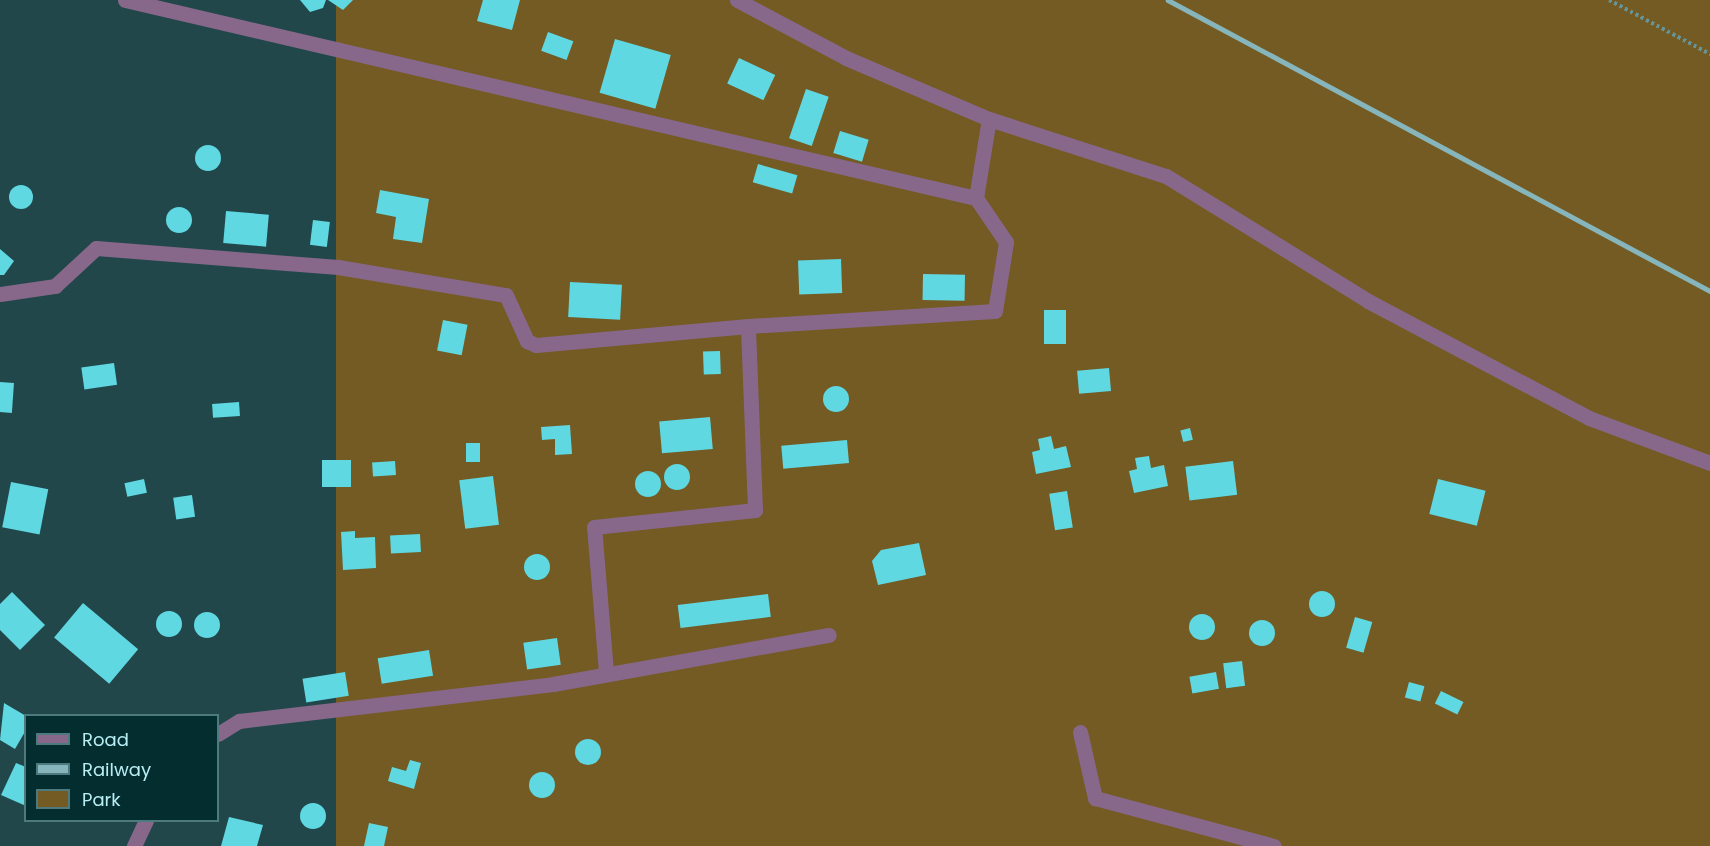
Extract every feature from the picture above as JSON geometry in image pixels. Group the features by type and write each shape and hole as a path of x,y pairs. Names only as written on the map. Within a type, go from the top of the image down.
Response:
{"street":[{"path":"125,0 976,198"},
{"path":"737,0 846,58 989,119 1166,176 1368,301 1589,418 1710,463"},
{"path":"0,294 55,286 96,248 338,267 506,295 527,341 536,345 748,326 995,311 1005,242 976,198 989,119"},
{"path":"606,672 594,527 755,510 748,326"},
{"path":"219,733 239,721 553,684 606,672 829,635"},
{"path":"1080,732 1095,798 1274,846"},
{"path":"134,846 145,822"}],"path":[{"path":"1609,0 1710,54"}],"green space":[{"path":"336,0 1710,0 1710,846 336,846"}],"building":[{"path":"300,0 326,0 323,8 310,12"},
{"path":"328,0 353,0 343,10"},
{"path":"483,0 520,0 512,30 477,21"},
{"path":"548,32 573,41 567,60 541,51"},
{"path":"615,39 671,55 655,109 600,93"},
{"path":"739,58 775,75 763,100 727,83"},
{"path":"806,89 829,97 812,146 789,138"},
{"path":"840,131 869,140 862,162 833,153"},
{"path":"208,145 217,149 221,158 217,167 208,171 199,167 195,158 199,149"},
{"path":"758,164 797,175 792,194 753,182"},
{"path":"21,185 29,189 33,197 29,205 21,209 13,205 9,197 13,189"},
{"path":"380,190 429,199 422,243 393,239 396,217 376,213"},
{"path":"179,207 188,211 192,220 188,229 179,233 170,229 166,220 170,211"},
{"path":"226,211 269,215 266,247 223,243"},
{"path":"313,220 330,222 327,247 310,245"},
{"path":"0,249 14,261 4,275 0,275"},
{"path":"841,259 842,293 799,294 798,261"},
{"path":"923,274 965,275 965,301 923,300"},
{"path":"570,282 622,285 620,320 568,317"},
{"path":"1044,310 1066,310 1066,344 1044,344"},
{"path":"443,320 468,325 462,355 437,350"},
{"path":"720,351 721,374 704,375 703,352"},
{"path":"114,363 117,385 84,389 81,368"},
{"path":"1109,368 1111,391 1079,394 1077,371"},
{"path":"0,382 14,383 12,413 0,412"},
{"path":"836,386 845,390 849,399 845,408 836,412 827,408 823,399 827,390"},
{"path":"239,402 240,416 213,418 212,404"},
{"path":"710,417 713,449 662,453 659,421"},
{"path":"570,425 572,454 555,455 555,439 542,440 541,427"},
{"path":"1190,428 1193,440 1183,442 1180,430"},
{"path":"1051,436 1054,449 1066,446 1071,467 1036,474 1032,452 1040,450 1038,439"},
{"path":"847,440 849,463 783,469 781,446"},
{"path":"466,443 480,443 480,462 466,462"},
{"path":"1149,456 1151,468 1164,465 1168,486 1134,493 1129,471 1137,469 1135,458"},
{"path":"322,460 351,460 351,487 322,487"},
{"path":"395,461 396,475 373,477 372,463"},
{"path":"1233,461 1237,495 1190,501 1185,467"},
{"path":"677,464 686,468 690,477 686,486 677,490 668,486 664,477 668,468"},
{"path":"648,471 657,475 661,484 657,493 648,497 639,493 635,484 639,475"},
{"path":"493,476 499,525 465,529 459,480"},
{"path":"144,479 147,493 127,497 124,483"},
{"path":"1438,479 1486,491 1477,526 1429,514"},
{"path":"11,482 48,489 40,534 2,527"},
{"path":"1067,491 1073,528 1055,530 1049,494"},
{"path":"192,495 195,517 176,519 173,498"},
{"path":"355,531 355,538 375,537 376,568 343,570 341,532"},
{"path":"420,534 421,552 391,554 390,536"},
{"path":"919,543 926,575 878,585 872,561 881,550"},
{"path":"537,554 546,558 550,567 546,576 537,580 528,576 524,567 528,558"},
{"path":"1322,591 1331,595 1335,604 1331,613 1322,617 1313,613 1309,604 1313,595"},
{"path":"12,592 45,625 20,650 0,630 0,604"},
{"path":"768,594 771,617 680,628 678,605"},
{"path":"83,603 138,649 109,684 54,637"},
{"path":"169,611 178,615 182,624 178,633 169,637 160,633 156,624 160,615"},
{"path":"207,612 216,616 220,625 216,634 207,638 198,634 194,625 198,616"},
{"path":"1202,614 1211,618 1215,627 1211,636 1202,640 1193,636 1189,627 1193,618"},
{"path":"1355,617 1372,622 1363,653 1346,648"},
{"path":"1262,620 1271,624 1275,633 1271,642 1262,646 1253,642 1249,633 1253,624"},
{"path":"557,638 561,665 527,669 523,643"},
{"path":"429,650 433,676 382,684 378,658"},
{"path":"1242,661 1245,686 1226,688 1223,663"},
{"path":"345,672 349,696 306,702 303,679"},
{"path":"1216,672 1219,689 1192,693 1189,677"},
{"path":"1409,682 1424,686 1420,702 1405,697"},
{"path":"1441,691 1463,702 1457,715 1435,704"},
{"path":"4,703 24,715 24,733 15,749 0,740"},
{"path":"588,739 597,743 601,752 597,761 588,765 579,761 575,752 579,743"},
{"path":"410,760 421,763 414,789 388,781 392,767 406,771"},
{"path":"16,763 24,766 24,805 1,795"},
{"path":"542,772 551,776 555,785 551,794 542,798 533,794 529,785 533,776"},
{"path":"313,803 322,807 326,816 322,825 313,829 304,825 300,816 304,807"},
{"path":"229,817 263,825 257,846 221,846"},
{"path":"369,823 388,827 384,846 364,846"}],"railway":[{"path":"1168,0 1710,291"}]}
